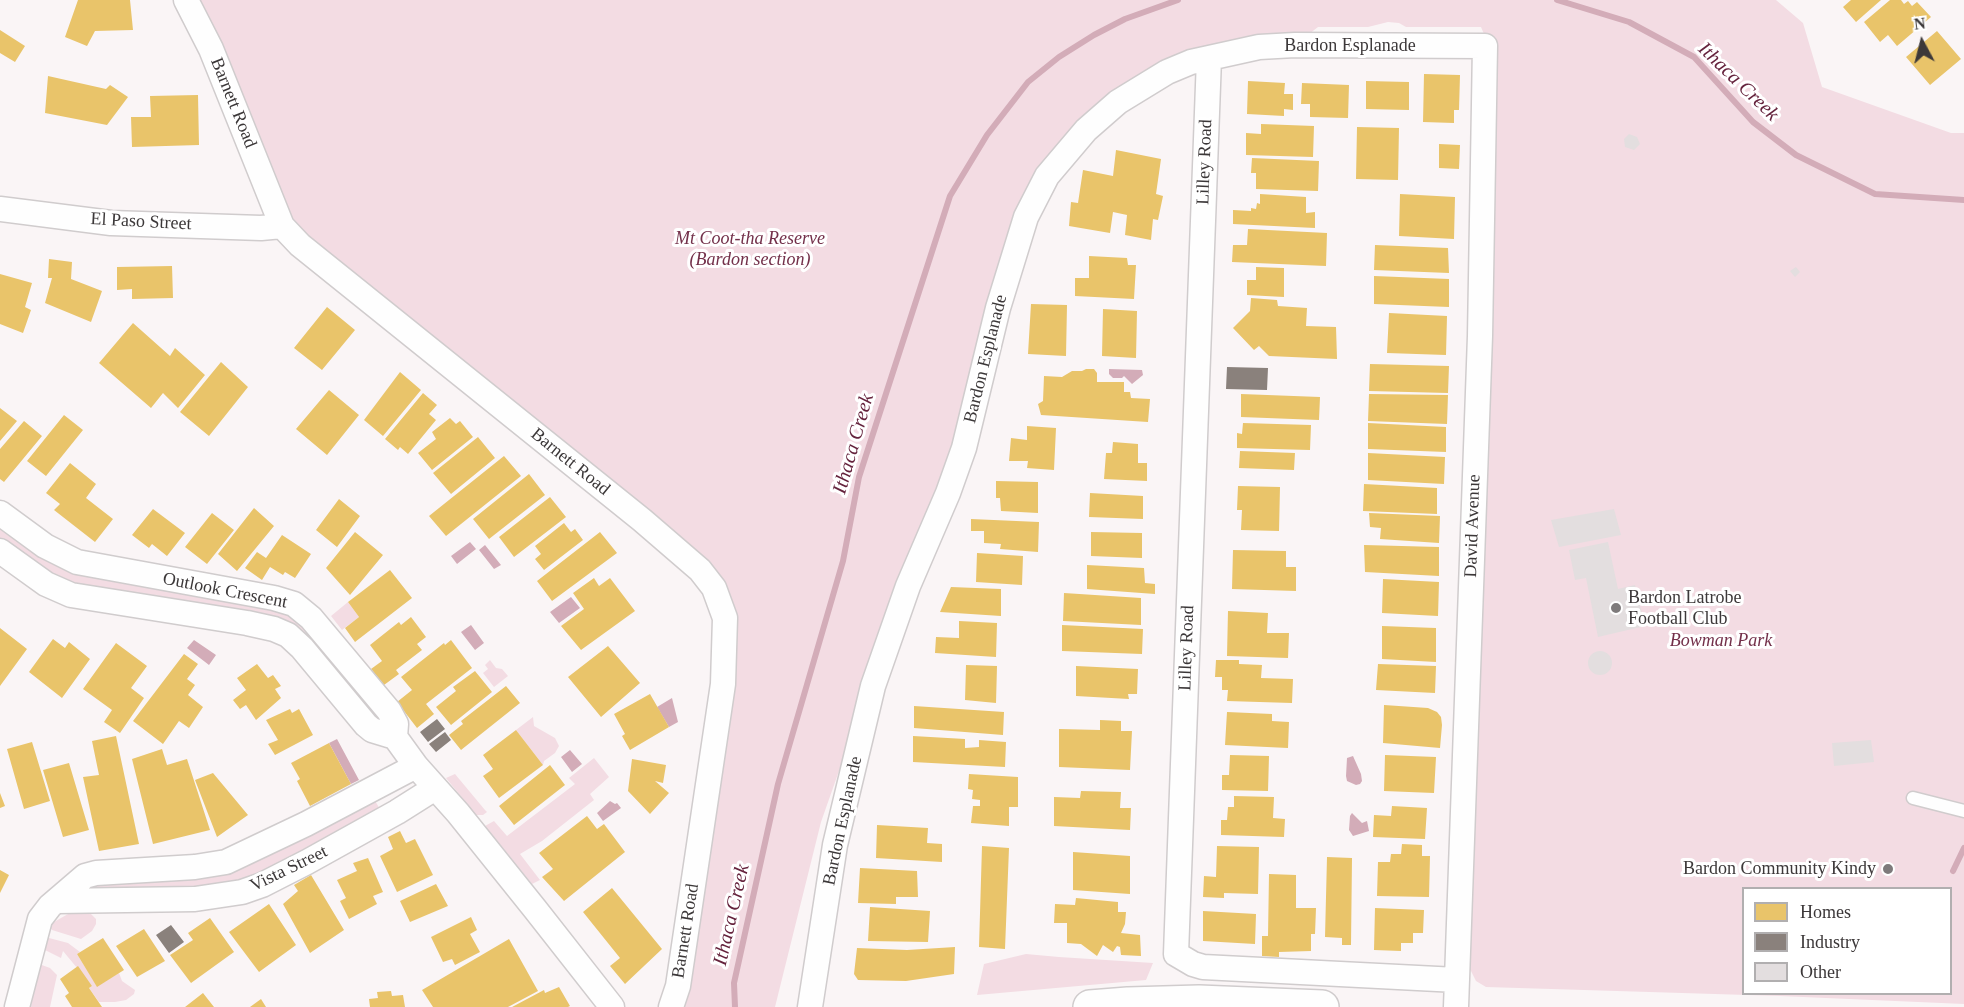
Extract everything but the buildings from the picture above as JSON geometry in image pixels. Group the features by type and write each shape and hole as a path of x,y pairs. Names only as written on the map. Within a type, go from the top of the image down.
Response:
{"main road":[{"path":"1090,1007 1199,1002 1322,1007"}],"street":[{"name":"Barnett Road","path":"186,0 211,49 282,225 300,245 642,520 700,570 714,588 724,618 723,684 678,986 671,1007"},
{"name":"Bardon Esplanade","path":"810,1007 835,845 873,686 908,586 948,493 964,448 998,308 1026,217 1047,176 1086,130 1118,102 1167,72 1209,58 1259,47 1295,45 1485,46"},
{"name":"David Avenue","path":"1456,1007 1480,336 1485,46"},
{"name":"Lilley Road","path":"1209,58 1176,954 1203,967 1456,980"},
{"name":"El Paso Street","path":"0,208 111,223 261,228 282,225"},
{"name":"Outlook Crescent","path":"0,513 45,546 77,562 294,604 311,618 389,711 396,724 394,737"},
{"name":"Outlook Crescent","path":"0,551 46,584 71,595 247,623 281,632 296,642 366,725 372,730 394,737 612,1007"},
{"name":"Vista Street","path":"17,1007 37,926 42,916 80,879 90,874 195,867 231,860 306,824 416,765"},
{"name":"Vista Street","path":"56,901 188,900 242,892 262,885 307,862 435,788"}],"lane":[{"path":"1913,798 1964,811"}],"green space":[{"path":"194,0 1776,0 1803,23 1822,87 1951,133 1964,133 1964,1004 1747,995 1952,995 1952,887 1742,887 1742,995 1486,987 1476,981 1468,965 1489,46 1481,27 1406,27 1399,23 1388,22 1368,27 1318,27 1295,45 1191,58 1044,171 977,379 821,822 775,1007 680,1007 724,600 291,227"},
{"path":"0,522 20,536 285,608 386,716 382,728 285,621 262,614 75,589 0,541"},
{"path":"348,602 359,617 342,630 331,616"},
{"path":"490,660 496,668 502,669 508,676 494,687 483,673 488,669 485,665"},
{"path":"533,717 534,726 555,738 559,746 555,753 544,761 543,765 516,730"},
{"path":"594,758 609,777 590,794 594,800 542,841 520,854 540,880 532,884 485,826 494,821 507,836 575,784 569,778"},
{"path":"455,774 487,812 483,815 476,815 446,778"},
{"path":"374,799 381,811 234,886 97,890 91,883 190,874"},
{"path":"90,913 96,919 96,924 92,931 81,939 52,930 50,927 68,914"},
{"path":"45,939 68,943 80,952 77,954 97,986 119,973 122,981 135,990 134,994 126,1000 99,1002 89,988 92,986 63,951 61,958 43,949"},
{"path":"1026,954 1153,963 1146,980 977,995 984,964"},
{"path":"39,964 50,968 57,975 50,1007 31,1007"}],"shaded area":[{"path":"1109,369 1142,370 1143,375 1132,384 1124,376 1113,378 1109,374"},
{"path":"470,542 476,549 457,564 451,556"},
{"path":"485,545 501,565 494,569 479,550"},
{"path":"571,597 580,608 559,623 550,612"},
{"path":"471,625 484,643 475,650 461,632"},
{"path":"194,640 216,655 209,665 187,648"},
{"path":"672,698 678,722 669,727 657,707"},
{"path":"337,739 359,780 351,784 329,743"},
{"path":"570,750 582,764 572,772 561,757"},
{"path":"1353,756 1362,781 1356,785 1347,781 1346,776 1347,758"},
{"path":"610,801 617,803 621,808 603,821 597,813"},
{"path":"1352,813 1362,823 1367,821 1369,831 1353,836 1349,830"}],"waterway":[{"name":"Ithaca Creek","path":"735,1007 734,983 778,784 843,561 859,477 950,196 987,135 1028,82 1059,57 1094,35 1125,19 1178,0"},
{"name":"Ithaca Creek","path":"1557,0 1629,22 1694,57 1753,122 1796,155 1875,194 1964,200"},
{"path":"1953,871 1964,848"}],"place":[{"name":"Bardon Latrobe Football Club","path":"1616,608"},
{"name":"Bardon Community Kindy","path":"1888,869"}],"park label":[{"name":"Mt Coot-tha Reserve (Bardon section)","path":"750,249"},
{"name":"Bowman Park","path":"1721,641"}]}
